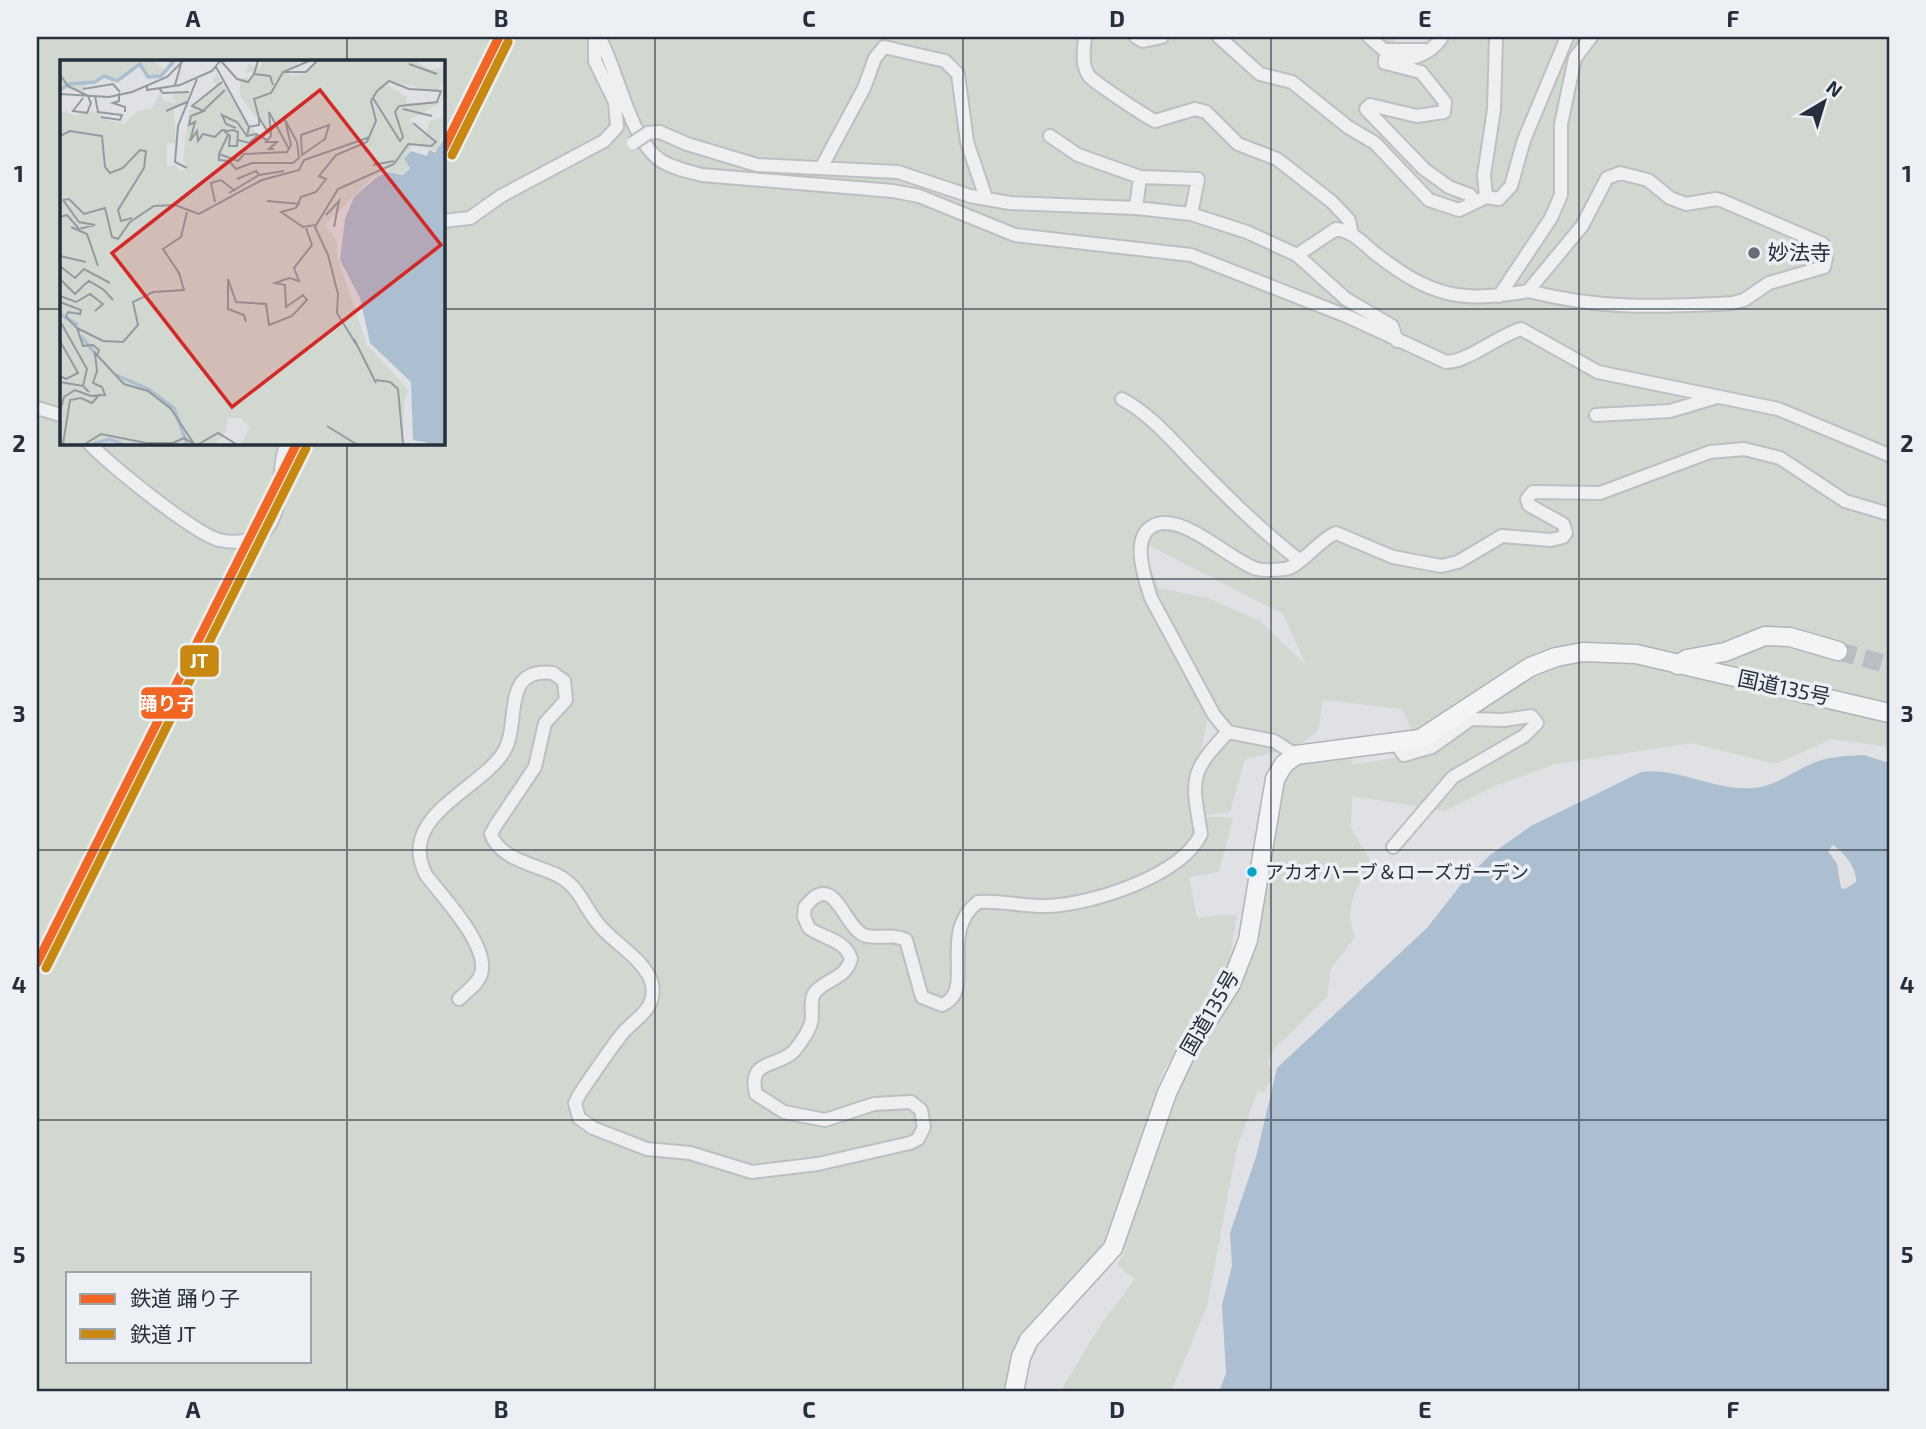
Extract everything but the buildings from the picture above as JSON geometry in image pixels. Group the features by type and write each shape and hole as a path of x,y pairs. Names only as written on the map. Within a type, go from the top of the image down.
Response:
{"highway":[{"name":"国道135号","path":"1678,665 1687,659 1725,652 1765,636 1790,637 1838,652"},
{"name":"国道135号","path":"1014,1392 1021,1357 1029,1340 1113,1248 1167,1093 1184,1057 1231,984 1248,940 1275,779 1284,764 1296,755 1420,739 1489,691 1530,667 1556,657 1583,652 1636,654 1889,713"}],"street":[{"path":"444,221 470,218 501,196 604,141 617,127 615,102 595,61 597,37"},
{"path":"597,37 645,146 660,160 677,168 702,175 893,191 919,196 1015,235 1191,256 1338,312 1446,362 1456,362 1501,335 1521,329 1598,372 1778,409 1889,455"},
{"path":"1085,37 1084,65 1089,76 1099,84 1155,121 1195,109 1206,112 1238,144 1277,159 1332,202 1349,220 1351,231"},
{"path":"1136,37 1143,41 1162,37"},
{"path":"1219,37 1254,69 1292,82 1348,127 1375,143 1429,200 1459,210 1480,200 1499,199 1511,186 1524,140 1567,37"},
{"path":"1368,37 1384,50 1436,46 1442,37"},
{"path":"1480,200 1494,109 1496,37"},
{"path":"1499,296 1551,218 1561,195 1560,124 1575,58 1591,37"},
{"path":"1429,45 1423,56 1405,61 1385,59 1385,62 1421,72 1445,102 1444,112 1418,116 1370,105 1367,112 1387,127 1424,169 1449,187 1480,200"},
{"path":"821,168 864,88 875,58 884,47 934,58 953,67 960,85 967,142 986,198"},
{"path":"633,143 648,133 660,132 687,144 757,165 898,172 1010,203 1136,208 1191,214 1247,232 1297,254 1346,299 1392,326 1397,341"},
{"path":"1050,136 1079,155 1140,177 1198,179 1191,214"},
{"path":"1297,254 1336,229 1351,231 1377,255 1442,294 1482,298 1528,290 1589,305 1613,307 1732,303 1744,300 1769,283 1824,267 1826,258 1823,244 1723,201 1716,199 1686,204 1670,198 1648,180 1620,173 1607,178 1582,226 1528,290"},
{"path":"1136,208 1140,177"},
{"path":"1595,415 1670,411 1720,396"},
{"path":"1122,399 1140,410 1261,531 1299,560"},
{"path":"37,408 60,415"},
{"path":"90,444 110,465 207,535 233,542 258,537 269,526 276,510 282,456 287,444"},
{"path":"1296,755 1274,741 1228,732 1214,715 1151,598 1142,554 1141,541 1145,532 1163,522 1173,524 1258,569 1289,569 1336,533 1393,557 1441,566 1458,562 1503,536 1558,540 1566,533 1563,524 1530,505 1527,499 1533,492 1600,492 1628,480 1724,449 1744,449 1780,458 1845,501 1889,514"},
{"path":"459,999 479,980 482,971 480,949 426,874 420,862 418,847 434,816 492,766 505,750 513,728 514,700 520,685 531,676 554,673 564,681 566,701 541,730 540,754 535,766 491,834 499,847 532,867 555,874 578,889 599,926 625,947 649,976 653,988 648,1008 622,1034 575,1102 579,1118 593,1128 647,1149 690,1153 752,1172 818,1164 910,1143 918,1139 924,1127 921,1110 911,1102 874,1104 825,1120 783,1112 756,1094 757,1072 794,1050 810,1025 812,998 816,991 841,976 851,959 849,952 838,942 809,929 804,918 805,907 809,901 826,895 835,899 860,932 867,936 896,935 905,940 922,997 942,1005 951,1002 959,987 955,949 967,913 978,902 1052,906 1120,891 1185,857 1201,834 1193,789 1201,762 1228,732"},
{"path":"1393,847 1453,777 1524,736 1537,723 1531,716 1504,720 1471,719 1432,747 1404,755 1396,744"}],"shaded area":[{"path":"37,37 1393,37 1396,45 1406,48 1431,42 1432,37 1889,37 1889,747 1832,739 1776,764 1691,743 1556,764 1497,785 1445,811 1352,796 1351,828 1373,865 1361,881 1353,899 1350,917 1355,937 1331,968 1327,997 1272,1051 1268,1061 1272,1079 1264,1092 1258,1090 1237,1147 1207,1306 1171,1392 1060,1392 1100,1326 1135,1279 1117,1265 1124,1251 1160,1114 1248,940 1277,807 1294,748 1245,759 1230,812 1201,816 1233,818 1219,872 1189,877 1197,918 1224,914 1237,916 1227,975 1163,1071 1103,1262 1028,1338 1009,1392 37,1392","holes":["1138,540 1283,614 1306,665 1260,621 1208,598 1159,588","1177,629 1222,725 1193,788 1210,707","1323,700 1402,709 1422,753 1352,765 1351,754 1296,747 1318,731"]}],"water":[{"path":"1864,755 1889,763 1889,1392 1219,1392 1226,1373 1222,1305 1232,1266 1230,1233 1256,1157 1277,1068 1427,928 1463,882 1490,855 1531,826 1641,772 1669,773 1724,786 1752,788 1777,781 1822,760","holes":["1833,845 1849,861 1856,876 1856,882 1845,889 1841,888 1837,864 1828,851"]}],"tunnel":[{"path":"1838,651 1889,665"}],"rail line":[{"name":"踊り子","path":"444,148 499,37"},
{"name":"JT","path":"452,155 508,42"},
{"name":"踊り子","path":"37,963 296,444"},
{"name":"JT","path":"46,968 306,448"}],"place":[{"name":"妙法寺","path":"1754,253"},
{"name":"アカオハーブ＆ローズガーデン","path":"1252,872"}]}
